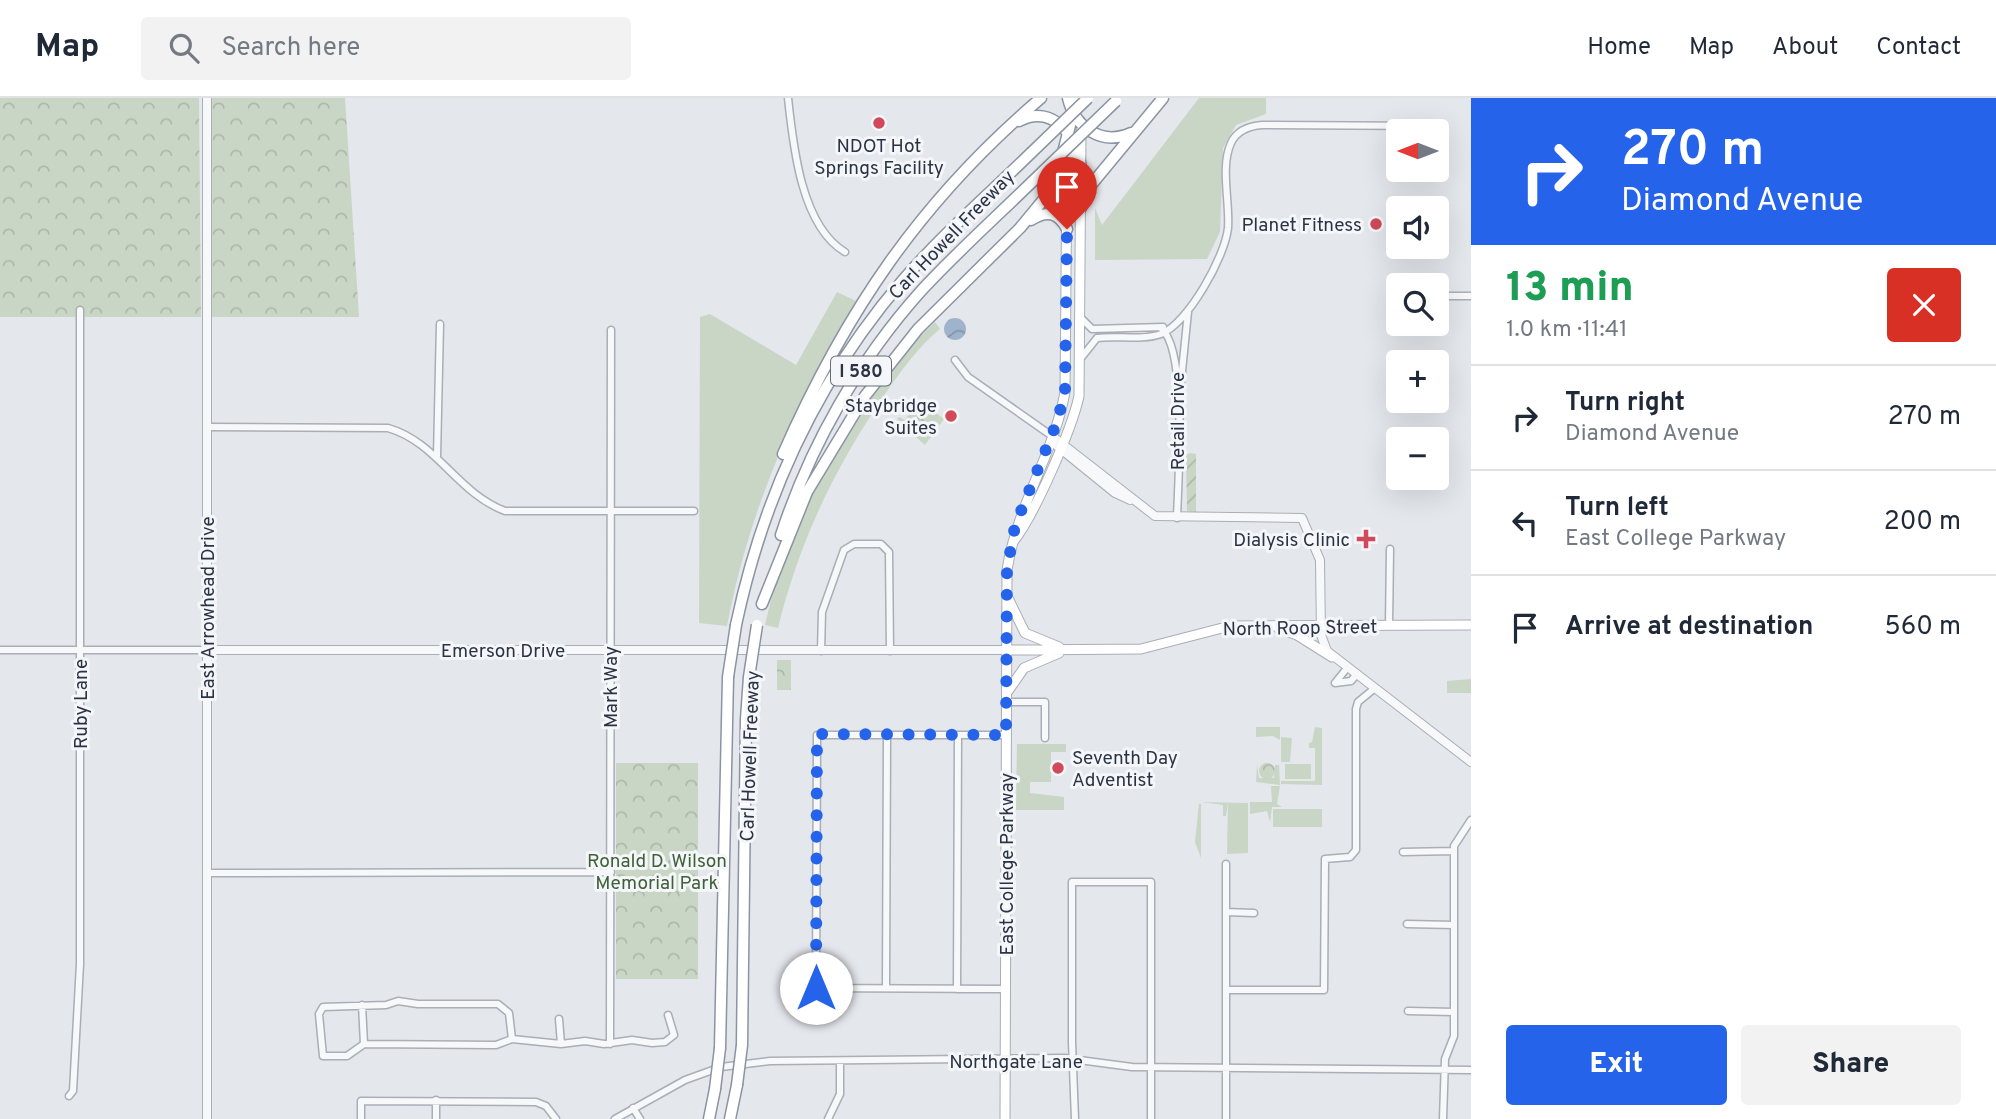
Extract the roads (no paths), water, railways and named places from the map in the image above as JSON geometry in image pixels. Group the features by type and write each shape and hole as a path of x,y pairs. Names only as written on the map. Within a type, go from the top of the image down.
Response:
{"highway":[{"path":"752,557 772,482 787,445 863,300 907,235 940,195 1041,98"},
{"path":"1068,98 1078,117 1096,135 1113,138 1130,133 1139,126"},
{"path":"762,604 807,492 864,396 918,329 1020,228 1053,183 1083,98"},
{"name":"Carl Howell Freeway","path":"709,1119 720,1048 728,677 736,625 752,557 780,477 821,394 848,351 914,269 1083,98"},
{"path":"1081,208 1088,189 1163,98"},
{"name":"Carl Howell Freeway","path":"730,1119 742,1045 746,719 749,677 757,625 775,554 801,480 839,404 870,356 922,290 1117,99"},
{"path":"1013,124 1026,117 1045,117 1062,125 1080,155 1081,169"},
{"path":"1067,170 1070,137"},
{"path":"1020,228 1048,213 1059,218 1067,229"}],"main road":[{"path":"1068,98 1070,137"},
{"name":"East College Parkway","path":"1013,542 1024,526 1077,404 1081,358 1081,169 1078,117"},
{"name":"East College Parkway","path":"1005,1119 1007,594 1015,526 1052,436 1065,386 1067,170"},
{"path":"1007,594 1025,633 1068,650"},
{"name":"North Roop Street","path":"1007,650 1141,649 1218,628 1471,625"},
{"path":"1274,626 1297,635 1332,657"},
{"path":"1007,697 1024,668 1068,650"}],"street":[{"name":"East Arrowhead Drive","path":"207,98 207,1119"},
{"path":"789,98 795,152 808,198 826,236 845,252"},
{"path":"1178,396 1184,368 1188,310 1224,245 1227,230 1228,156 1231,143 1240,132 1262,125 1386,126"},
{"path":"1450,296 1471,296"},
{"name":"Ruby Lane","path":"69,1096 73,1091 80,964 80,310"},
{"path":"1081,358 1097,338 1154,336 1188,310"},
{"path":"1081,317 1092,329 1166,328"},
{"path":"437,456 440,324"},
{"name":"Retail Drive","path":"1166,328 1177,358 1177,518"},
{"name":"Mark Way","path":"610,1044 611,330"},
{"path":"955,360 968,377 1122,488 1130,500 1155,516 1302,518 1320,559 1324,646 1332,657 1471,762"},
{"path":"207,427 388,428 403,432 437,456 452,475 476,496 505,511 612,514 694,511"},
{"path":"821,651 823,608 844,551 854,544 881,544 890,552 890,651"},
{"path":"1389,625 1390,549"},
{"name":"Emerson Drive","path":"0,650 1007,650"},
{"path":"1347,668 1335,682 1351,681 1356,674"},
{"path":"1226,990 1324,990 1325,859 1350,857 1356,850 1356,709 1358,702 1375,688"},
{"path":"1007,697 1045,702 1045,738"},
{"path":"1005,989 816,988 817,734 1006,735"},
{"path":"886,988 887,735"},
{"path":"957,989 958,735"},
{"path":"1443,1119 1447,1053 1454,1036 1454,851 1456,840 1471,820"},
{"path":"1403,852 1454,851"},
{"path":"1226,864 1226,1119"},
{"path":"207,873 611,872"},
{"path":"1076,1119 1072,882 1151,882 1151,1119"},
{"path":"1226,912 1254,913"},
{"path":"1407,924 1454,925"},
{"path":"512,1039 509,1013 498,1004 418,1004 398,1001 386,1005 327,1005 319,1014 323,1056 347,1056 364,1044 496,1045 512,1039 561,1044 585,1041 610,1044 632,1040 666,1042 674,1035 668,1015"},
{"path":"362,1005 364,1044"},
{"path":"1408,1011 1454,1012"},
{"path":"559,1019 561,1044"},
{"name":"Northgate Lane","path":"615,1119 685,1080 721,1067 770,1061 1074,1060 1152,1067 1471,1070"},
{"path":"828,1119 840,1094 840,1061"},
{"path":"361,1119 361,1101 436,1100 536,1101 546,1106 556,1119"},
{"path":"436,1100 436,1119"},
{"path":"633,1108 640,1119"}],"water":[{"path":"955,318 963,321 966,329 963,337 955,340 947,337 944,329 947,321"}],"place":[{"name":"NDOT Hot Springs Facility","path":"879,123"},
{"name":"Planet Fitness","path":"1376,224"},
{"name":"Staybridge Suites","path":"951,416"},
{"name":"Dialysis Clinic","path":"1366,539"},
{"name":"Seventh Day Adventist","path":"1058,768"}],"park label":[{"name":"Ronald D. Wilson Memorial Park","path":"657,871"}]}
